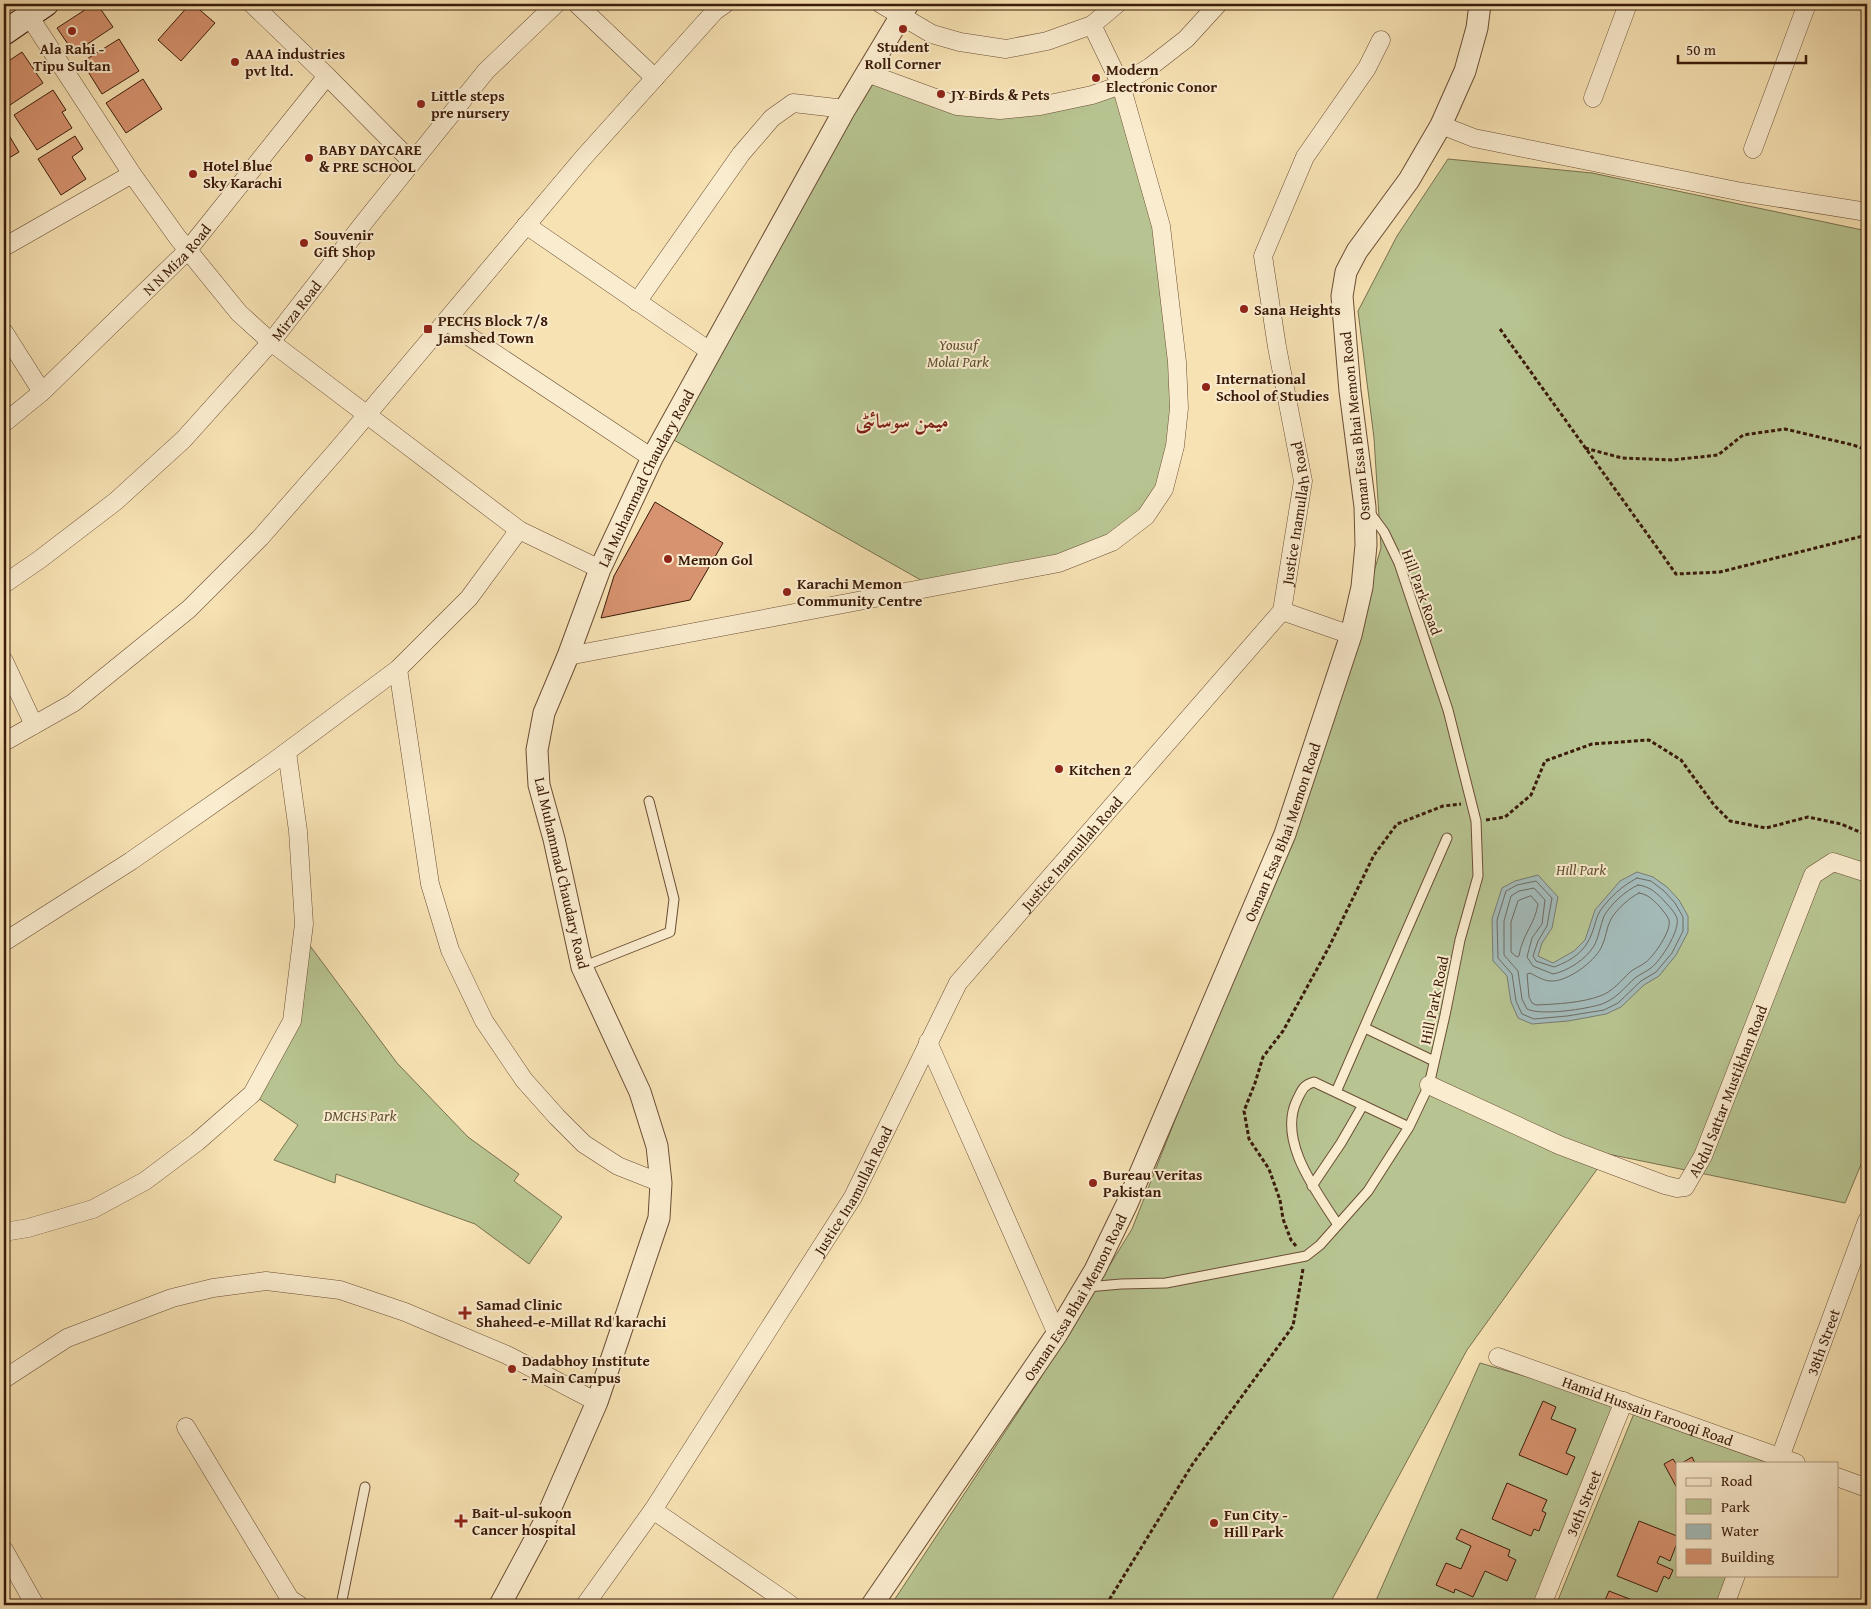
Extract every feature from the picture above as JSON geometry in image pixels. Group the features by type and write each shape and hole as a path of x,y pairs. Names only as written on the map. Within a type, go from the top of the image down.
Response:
{"main road":[{"path":"4,33 37,10"}],"street":[{"path":"252,4 412,162"},
{"name":"Mirza Road","path":"4,584 40,560 116,501 184,439 271,342 412,162 486,72 556,4"},
{"path":"577,4 655,78"},
{"path":"4,742 73,703 188,609 260,538 366,416 582,158 715,11 725,4"},
{"path":"881,4 905,10 932,34 960,42 1006,49 1048,41 1092,25 1117,4"},
{"path":"867,73 957,106 1000,110 1040,106 1092,95 1121,85 1150,67 1186,39 1218,4"},
{"name":"Osman Essa Bhai Memon Road","path":"872,1605 1057,1334 1085,1287 1127,1204 1285,834 1351,635 1362,587 1366,545 1365,507 1350,391 1342,296 1346,272 1357,251 1409,180 1441,125 1465,71 1477,28 1480,4"},
{"path":"1593,98 1628,4"},
{"path":"1753,149 1807,4"},
{"path":"37,10 132,174 187,251 239,313 271,342 366,416 519,530 600,569"},
{"name":"Lal Muhammad Chaudary Road","path":"500,1605 545,1521 597,1402 659,1218 661,1183 657,1146 640,1092 582,967 554,839 539,785 536,750 544,713 568,656 600,569 652,458 845,109 905,10"},
{"path":"568,656 1059,563 1112,542 1146,516 1164,489 1175,446 1179,408 1177,362 1161,226 1121,85 1092,25"},
{"name":"Justice Inamullah Road","path":"585,1605 653,1510 853,1197 958,983 1282,611 1302,481 1262,256 1305,157 1367,68 1381,40"},
{"name":"N N Miza Road","path":"4,423 42,392 187,251 327,76"},
{"path":"637,302 741,154 772,118 793,103 845,109"},
{"path":"1441,125 1474,138 1742,192 1867,212"},
{"path":"4,247 132,174"},
{"path":"526,226 711,352"},
{"path":"446,321 652,458"},
{"path":"4,332 42,392"},
{"path":"4,942 131,861 287,752 398,669 469,598 519,530"},
{"path":"1282,611 1351,635"},
{"path":"4,661 34,725"},
{"path":"398,669 430,884 450,950 484,1021 524,1080 584,1144 618,1166 661,1183"},
{"path":"4,1232 28,1228 93,1209 145,1181 197,1142 252,1094 292,1021 304,924 298,831 287,752"},
{"name":"Abdul Sattar Mustikhan Road","path":"1429,1085 1559,1145 1665,1185 1677,1188 1685,1187 1703,1156 1813,875 1833,862 1867,873"},
{"path":"928,1042 1057,1334"},
{"name":"38th Street","path":"1785,1461 1867,1221"},
{"path":"4,1379 67,1338 172,1298 212,1288 266,1281 340,1290 405,1312 507,1355 597,1402"},
{"name":"Hamid Hussain Farooqi Road","path":"1498,1357 1624,1401 1785,1461"},
{"name":"36th Street","path":"1542,1605 1624,1401"},
{"path":"186,1427 290,1599 299,1605"},
{"path":"1838,1477 1867,1488"},
{"path":"653,1510 791,1605"},
{"path":"4,1550 35,1605"},
{"path":"1725,1605 1736,1576"}],"lane":[{"name":"Hill Park Road","path":"1306,1256 1320,1245 1368,1191 1409,1128 1429,1085 1460,940 1478,876 1476,821 1448,710 1399,563 1384,532 1365,507"},
{"path":"582,967 670,932 674,899 649,800"},
{"path":"1336,1092 1447,838"},
{"path":"1365,1028 1434,1061"},
{"path":"1338,1225 1312,1186 1299,1160 1292,1136 1291,1120 1295,1105 1306,1084 1314,1082 1409,1128"},
{"path":"1312,1186 1341,1143 1363,1105"},
{"path":"1085,1287 1166,1283 1306,1256"},
{"path":"341,1605 365,1487"}],"path":[{"path":"1500,330 1676,574 1720,572 1867,535"},
{"path":"1585,448 1622,458 1672,460 1718,455 1743,435 1785,429 1867,450"},
{"path":"1476,821 1505,818 1531,795 1544,761 1592,744 1649,740 1681,760 1714,805 1730,821 1766,828 1808,817 1842,824 1867,835"},
{"path":"1106,1605 1192,1465 1293,1326 1306,1256 1291,1240 1280,1200 1268,1170 1249,1139 1244,1111 1263,1057 1283,1031 1329,947 1374,855 1396,824 1443,806 1471,803"}],"green space":[{"name":"Yousuf Molai Park","path":"868,73 1000,110 1121,85 1161,226 1177,362 1164,489 1112,542 933,587 665,435"},
{"name":"Hill Park","path":"1448,159 1592,173 1867,231 1867,1150 1845,1203 1608,1154 1467,1350 1329,1605 891,1605 1038,1382 1132,1229 1321,750 1381,548 1374,438 1358,311 1397,236"},
{"name":"DMCHS Park","path":"302,935 397,1063 468,1137 519,1174 514,1181 562,1217 529,1264 475,1224 336,1174 335,1183 274,1160 298,1125 252,1094 292,1021"},
{"path":"1480,1363 1613,1402 1615,1409 1535,1605 1374,1605"},
{"path":"1635,1411 1768,1462 1676,1462 1676,1576 1728,1576 1717,1605 1556,1605"}],"water":[{"path":"1637,872 1653,877 1667,887 1679,900 1688,916 1688,932 1676,955 1659,976 1644,985 1621,1007 1606,1014 1568,1021 1532,1024 1518,1018 1511,1002 1507,976 1493,961 1492,919 1502,888 1515,881 1538,875 1558,897 1552,928 1542,943 1538,956 1553,963 1574,951 1585,940 1595,910 1620,881"}],"building":[{"path":"94,4 97,4 113,27 74,53 57,28"},
{"path":"190,4 193,4 215,23 181,61 158,40"},
{"path":"119,39 139,71 102,94 82,62"},
{"path":"22,52 43,83 4,109 4,64"},
{"path":"143,79 162,109 126,133 106,103"},
{"path":"53,90 66,110 62,112 72,128 37,150 14,115"},
{"path":"4,127 19,152 4,161"},
{"path":"75,136 83,149 72,157 86,179 61,195 38,159"},
{"name":"Memon Gol","path":"655,502 723,543 690,600 601,618 614,576"},
{"path":"1543,1401 1556,1407 1551,1419 1576,1429 1566,1453 1575,1457 1567,1475 1519,1455"},
{"path":"1692,1457 1694,1462 1684,1462"},
{"path":"1673,1459 1676,1464 1676,1486 1664,1464"},
{"path":"1507,1483 1547,1500 1542,1511 1546,1513 1539,1531 1534,1529 1531,1536 1492,1519"},
{"path":"1639,1521 1676,1536 1676,1546 1670,1561 1660,1556 1657,1563 1673,1570 1669,1579 1664,1576 1657,1592 1617,1576"},
{"path":"1461,1529 1510,1550 1508,1556 1516,1560 1507,1581 1485,1571 1473,1597 1455,1589 1454,1593 1436,1585 1446,1563 1461,1569 1471,1546 1456,1539"},
{"path":"1609,1591 1645,1605 1603,1605"}],"place":[{"name":"Student Roll Corner","path":"903,29"},
{"name":"Ala Rahi - Tipu Sultan","path":"72,31"},
{"name":"AAA industries pvt ltd.","path":"235,62"},
{"name":"Modern Electronic Conor","path":"1096,78"},
{"name":"JY Birds & Pets","path":"941,94"},
{"name":"Little steps pre nursery","path":"421,104"},
{"name":"BABY DAYCARE & PRE SCHOOL","path":"309,158"},
{"name":"Hotel Blue Sky Karachi","path":"193,174"},
{"name":"Souvenir Gift Shop","path":"304,243"},
{"name":"Sana Heights","path":"1244,309"},
{"name":"PECHS Block 7/8 Jamshed Town","path":"428,329"},
{"name":"International School of Studies","path":"1206,387"},
{"name":"Memon Gol","path":"668,559"},
{"name":"Karachi Memon Community Centre","path":"787,592"},
{"name":"Kitchen 2","path":"1059,769"},
{"name":"Bureau Veritas Pakistan","path":"1093,1183"},
{"name":"Samad Clinic Shaheed-e-Millat Rd karachi","path":"465,1313"},
{"name":"Dadabhoy Institute - Main Campus","path":"512,1369"},
{"name":"Bait-ul-sukoon Cancer hospital","path":"461,1521"},
{"name":"Fun City - Hill Park","path":"1214,1523"}],"district":[{"name":"میمن سوسائٹی","path":"902,420"}]}
